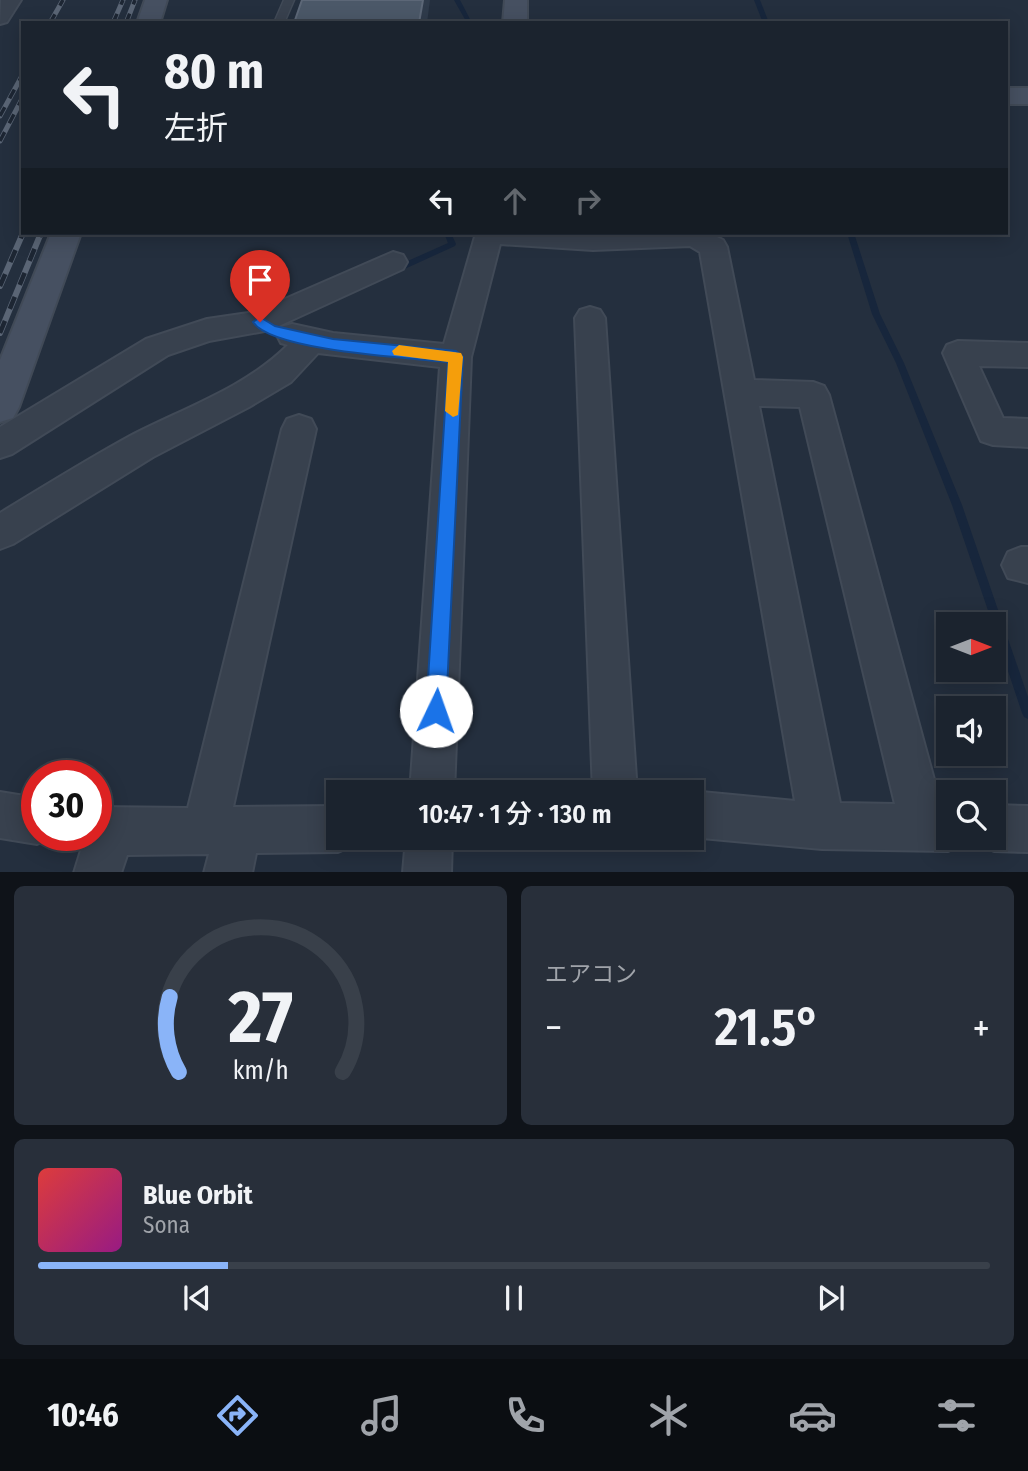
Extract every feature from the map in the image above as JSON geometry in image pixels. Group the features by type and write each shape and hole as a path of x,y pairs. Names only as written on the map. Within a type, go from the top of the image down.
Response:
{"main road":[{"path":"149,21 156,0"},
{"path":"515,21 516,0"},
{"path":"1008,96 1028,96"},
{"path":"0,407 65,235"}],"street":[{"path":"0,18 11,0"},
{"path":"433,780 456,357 489,235"},
{"path":"504,235 593,241 657,235 696,237 713,247 822,827"},
{"path":"265,326 393,262"},
{"path":"590,318 614,780"},
{"path":"0,444 157,347 207,330 265,326 312,340 456,357"},
{"path":"0,532 141,447 238,398 280,373 312,340"},
{"path":"1028,355 958,353 993,431 1028,433"},
{"path":"704,815 822,827 936,828 813,395 742,392"},
{"path":"223,845 299,429"},
{"path":"0,815 21,818"},
{"path":"1006,828 1028,829"},
{"path":"112,845 223,845 326,831"},
{"path":"427,872 428,850"}],"lane":[{"path":"280,21 289,0"}],"building":[{"path":"302,0 423,0 419,21 295,21"}],"waterway":[{"path":"457,0 469,21"},
{"path":"757,0 765,21"},
{"path":"395,270 452,244 449,235"},
{"path":"851,235 876,314 900,363 957,505 1028,713"}],"railway":[{"path":"51,21 63,0"},
{"path":"114,21 123,0"},
{"path":"127,21 135,0"},
{"path":"0,116 21,78"},
{"path":"0,141 21,101"},
{"path":"0,286 22,235"},
{"path":"0,333 40,235"}],"slow traffic":[{"path":"399,351 456,357 453,411"}],"route":[{"path":"260,322 271,330 333,345 456,357 436,711"}]}
